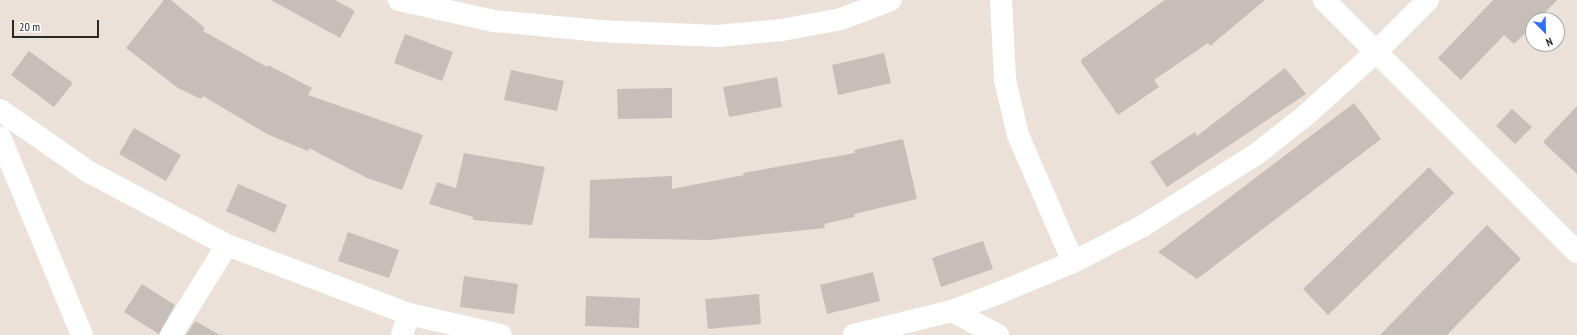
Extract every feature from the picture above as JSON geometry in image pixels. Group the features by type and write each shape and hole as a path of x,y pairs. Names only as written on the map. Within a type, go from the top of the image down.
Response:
{"street":[{"path":"399,0 494,21 599,31 718,36 782,30 841,19 891,0"},
{"path":"1001,0 1005,80 1018,135 1073,262"},
{"path":"1324,0 1577,252"},
{"path":"854,335 952,311 1073,262 1141,227 1258,153 1306,115 1376,51 1428,0"},
{"path":"0,110 89,172 227,245 408,314 501,335"},
{"path":"0,137 82,335"},
{"path":"171,335 227,245"},
{"path":"952,311 998,335"},
{"path":"402,335 408,314"}],"building":[{"path":"164,0 171,0 205,28 203,31 267,67 268,65 312,88 308,95 423,135 402,190 367,178 309,148 308,151 267,134 203,96 201,99 178,88 126,48"},
{"path":"271,0 335,0 355,11 340,38"},
{"path":"1165,0 1265,0 1210,46 1208,43 1154,80 1159,87 1118,115 1081,62 1082,59"},
{"path":"1493,0 1557,0 1546,12 1525,12 1525,33 1514,44 1504,35 1461,80 1438,58"},
{"path":"405,34 453,52 442,81 394,63"},
{"path":"29,51 73,83 54,107 11,75"},
{"path":"884,53 891,83 838,95 832,65"},
{"path":"1285,68 1306,94 1167,187 1150,162 1195,132 1197,136"},
{"path":"511,70 564,81 557,111 504,100"},
{"path":"777,77 782,107 729,117 723,87"},
{"path":"672,88 672,118 618,119 617,89"},
{"path":"1354,103 1381,139 1197,279 1158,252"},
{"path":"1577,106 1577,174 1543,142"},
{"path":"1512,109 1532,127 1515,144 1496,126"},
{"path":"134,128 181,155 166,181 119,154"},
{"path":"903,139 917,199 854,214 855,217 824,224 825,228 710,240 589,238 590,180 672,176 672,189 744,175 743,173 855,153 854,150"},
{"path":"464,153 545,167 532,225 473,220 473,217 429,204 437,182 456,188"},
{"path":"1429,167 1454,193 1328,315 1303,289"},
{"path":"238,184 287,205 275,233 226,211"},
{"path":"1487,225 1521,259 1447,335 1380,335"},
{"path":"348,232 399,250 389,278 338,261"},
{"path":"983,241 993,269 941,287 932,258"},
{"path":"873,272 880,301 827,314 820,285"},
{"path":"464,276 518,284 514,314 460,307"},
{"path":"142,284 175,305 159,334 124,312"},
{"path":"759,294 761,324 708,329 705,299"},
{"path":"586,296 640,298 639,328 585,326"},
{"path":"195,321 220,335 186,335"}]}
